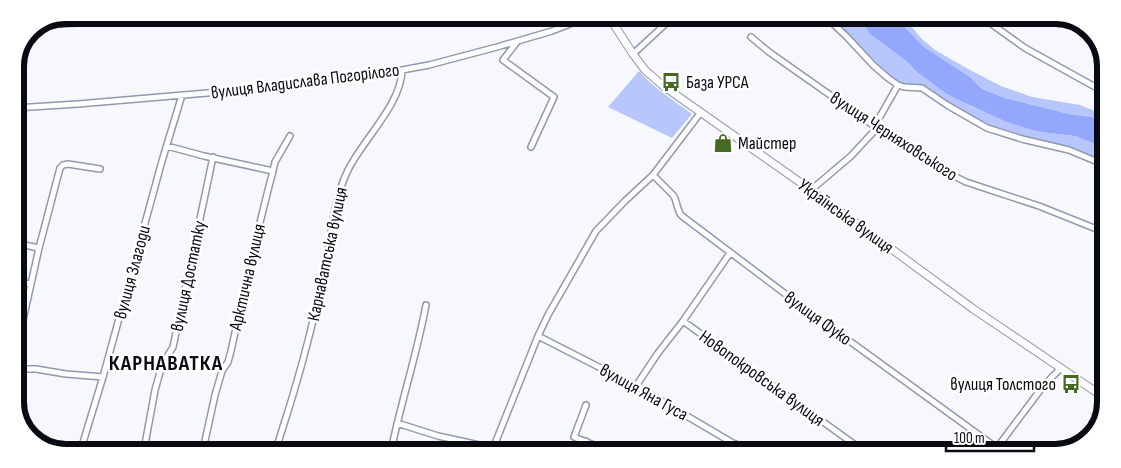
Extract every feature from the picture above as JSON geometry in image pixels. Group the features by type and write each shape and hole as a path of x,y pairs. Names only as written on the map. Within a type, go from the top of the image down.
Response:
{"street":[{"name":"вулиця Владислава Погорілого","path":"24,107 254,89 402,70 429,65 517,41 570,24"},
{"name":"Українська вулиця","path":"614,24 633,54 653,78 811,190 964,303 1097,393"},
{"path":"633,54 665,24"},
{"path":"833,24 874,66 898,85 904,88 922,88 987,128 1022,139 1069,150 1097,162"},
{"path":"991,24 1025,48 1097,88"},
{"name":"вулиця Черняховського","path":"751,37 769,52 877,128 942,170 966,182 1039,206 1097,229"},
{"path":"517,41 504,60 554,97 531,147"},
{"name":"Карнаватська вулиця","path":"278,444 317,306 341,185 353,160 393,102 399,88 402,70"},
{"path":"811,190 851,156 877,128 878,120 898,85"},
{"name":"вулиця Злагоди","path":"83,444 103,378 162,161 182,95"},
{"path":"495,444 538,336 596,232 652,175 701,112"},
{"name":"Арктична вулиця","path":"204,444 215,395 222,372 228,362 275,162 290,136"},
{"path":"167,146 273,171"},
{"name":"вулиця Достатку","path":"145,444 157,382 162,365 172,348 214,158"},
{"path":"24,316 60,168 68,164 100,169"},
{"name":"вулиця Фуко","path":"652,175 674,196 680,214 987,444"},
{"path":"24,245 39,248"},
{"path":"636,386 658,353 684,321 730,253"},
{"path":"24,283 31,284"},
{"path":"392,444 421,333 426,305"},
{"name":"Новопокровська вулиця","path":"684,321 854,444"},
{"name":"вулиця Яна Гуса","path":"538,336 636,386 736,444"},
{"path":"1000,444 1044,385 1061,368"},
{"path":"24,369 103,378"},
{"path":"586,405 574,437 593,444"},
{"path":"397,422 438,436 472,444"}],"shaded area":[{"path":"833,24 863,24 870,34 905,60 917,72 945,93 973,107 1025,128 1040,132 1075,136 1097,145 1097,162 1069,150 987,128 922,88 904,87 888,78"},
{"path":"863,24 902,24 924,47 970,77 982,89 1005,98 1097,119 1097,145 1075,136 1040,132 1025,128 958,100 945,93 917,72 905,60 870,34"},
{"path":"902,24 909,24 935,50 1001,86 1032,97 1080,105 1097,112 1097,119 1005,98 982,89 970,77 924,47"},
{"path":"639,71 657,88 692,114 672,138 608,107"}],"place":[{"name":"База УРСА","path":"671,82"},
{"name":"Майстер","path":"723,143"},
{"name":"вулиця Толстого","path":"1071,384"}],"district":[{"name":"КАРНАВАТКА","path":"166,362"}]}
